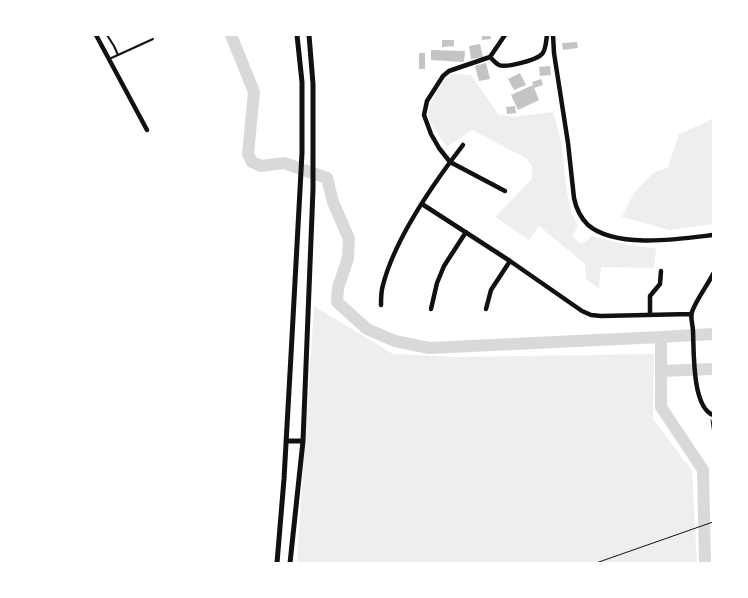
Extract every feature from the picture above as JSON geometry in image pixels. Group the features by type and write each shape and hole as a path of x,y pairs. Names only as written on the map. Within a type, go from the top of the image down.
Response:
{"street":[{"path":"98,35 147,130"},
{"path":"277,563 286,441 302,153 302,82 297,35"},
{"path":"290,563 303,441 313,189 313,84 309,35"},
{"path":"505,35 490,57 449,71 443,76 427,102 424,115 431,134 450,162 505,191"},
{"path":"490,57 500,65 511,66 539,56 544,51 547,35"},
{"path":"553,35 574,198 583,219 589,226 601,232 629,239 664,240 713,235"},
{"path":"381,304 382,287 400,240 450,162 463,146"},
{"path":"422,204 591,315 691,314"},
{"path":"431,309 437,283 444,266 466,232"},
{"path":"486,309 491,290 510,262"},
{"path":"650,315 650,296 660,284 661,271"},
{"path":"712,415 702,407 698,394 691,314 713,274"},
{"path":"286,441 303,441"}],"lane":[{"path":"107,35 118,55"},
{"path":"109,59 152,39"}],"path":[{"path":"712,415 710,421 713,434"},
{"path":"596,563 712,522"}],"shaded area":[{"path":"454,74 471,75 498,114 512,117 553,112 561,142 570,207 578,226 572,236 580,244 587,241 591,236 632,246 656,248 654,268 601,267 599,289 586,279 585,264 539,226 529,240 495,217 532,179 532,166 526,158 472,130 447,147 431,124 428,113 431,103 444,80"},
{"path":"713,118 713,224 670,230 622,217 634,193 653,173 668,167 679,134"},
{"path":"314,306 393,354 454,357 654,354 653,419 692,471 697,563 297,563"}],"building":[{"path":"482,35 490,35 491,39 482,40"},
{"path":"442,40 454,40 454,46 442,47"},
{"path":"577,42 578,48 563,50 562,43"},
{"path":"480,44 483,57 471,59 469,46"},
{"path":"431,50 465,51 464,62 431,60"},
{"path":"419,53 425,53 425,69 419,69"},
{"path":"486,63 490,79 479,81 475,66"},
{"path":"550,66 551,75 540,76 539,67"},
{"path":"520,73 526,85 514,90 508,79"},
{"path":"541,79 543,85 534,88 532,82"},
{"path":"533,85 539,100 518,110 511,95"},
{"path":"515,106 516,113 507,114 506,107"}],"waterway":[{"path":"231,35 254,92 248,154 252,162 261,166 284,163 327,178 333,202 349,239 348,258 338,288 337,302 367,329 395,341 429,348 661,337"},
{"path":"705,563 703,470 661,407 661,337 713,334"},
{"path":"661,371 713,369"}]}
